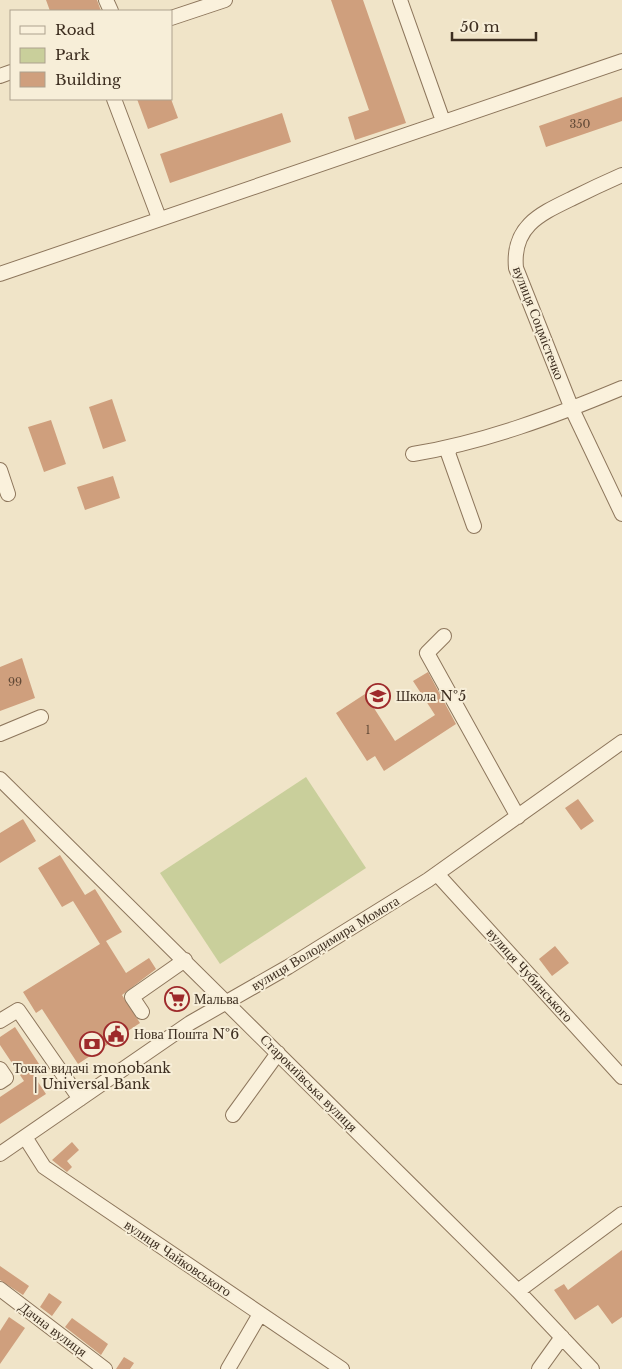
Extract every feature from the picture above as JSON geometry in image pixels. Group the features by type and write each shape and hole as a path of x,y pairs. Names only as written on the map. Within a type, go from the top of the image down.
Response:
{"street":[{"path":"172,18 225,0"},
{"path":"400,0 449,119"},
{"path":"0,274 622,61"},
{"path":"114,100 159,218"},
{"name":"вулиця Соцмістечко","path":"622,176 544,211 531,221 520,236 514,253 516,268 572,409 622,514"},
{"path":"413,454 451,447 572,409 622,388"},
{"path":"451,447 448,453 474,526"},
{"path":"0,470 8,494"},
{"path":"444,636 427,652 518,816"},
{"path":"0,734 41,717"},
{"name":"вулиця Володимира Момота","path":"0,1154 190,1023 288,967 437,874 622,742"},
{"name":"Старокиївська вулиця","path":"0,779 227,1001 518,1291 592,1369"},
{"name":"вулиця Чубинського","path":"437,874 622,1077"},
{"path":"142,1012 132,997 185,960"},
{"path":"0,1021 18,1010 80,1099"},
{"path":"233,1115 278,1053"},
{"path":"0,1069 6,1078 0,1082"},
{"name":"вулиця Чайковського","path":"25,1137 44,1167 342,1369"},
{"path":"518,1291 622,1214"},
{"name":"Дачна вулиця","path":"0,1289 105,1369"},
{"path":"228,1369 260,1314"},
{"path":"539,1369 562,1337"}],"green space":[{"path":"306,777 366,868 220,964 160,873"}],"building":[{"path":"46,0 97,0 101,10 50,10"},
{"path":"331,0 363,0 406,123 355,140 348,117 369,110"},
{"path":"622,97 622,121 546,147 539,126"},
{"path":"137,100 171,100 178,118 148,129"},
{"path":"282,113 291,142 170,183 160,154"},
{"path":"112,399 126,441 103,449 89,407"},
{"path":"51,420 66,464 44,472 28,427"},
{"path":"113,476 120,498 85,510 77,487"},
{"path":"22,658 35,698 0,711 0,667"},
{"path":"428,672 456,724 384,771 375,756 367,761 336,713 365,694 395,741 435,715 413,681"},
{"path":"578,799 594,821 581,830 565,808"},
{"path":"23,819 36,841 0,863 0,833"},
{"path":"60,855 85,895 95,889 122,932 106,941 126,973 149,958 156,969 122,995 140,1023 78,1064 42,1009 36,1013 23,992 100,944 73,901 62,907 38,868"},
{"path":"555,946 569,963 552,976 539,959"},
{"path":"15,1027 41,1067 32,1073 46,1094 0,1124 0,1097 24,1081 0,1045 0,1037"},
{"path":"72,1142 79,1150 67,1161 72,1167 67,1172 52,1160"},
{"path":"622,1250 622,1317 612,1324 598,1305 575,1320 554,1290 564,1284 568,1290"},
{"path":"0,1266 29,1286 23,1295 0,1280"},
{"path":"49,1293 62,1302 52,1316 40,1307"},
{"path":"9,1317 25,1328 0,1364 0,1331"},
{"path":"72,1318 108,1344 101,1355 65,1327"},
{"path":"124,1357 134,1363 130,1369 116,1369"}],"place":[{"name":"Школа №5","path":"378,696"},
{"name":"Мальва","path":"177,999"},
{"name":"Нова Пошта №6","path":"116,1034"},
{"name":"Точка видачі monobank | Universal Bank","path":"92,1044"}]}
